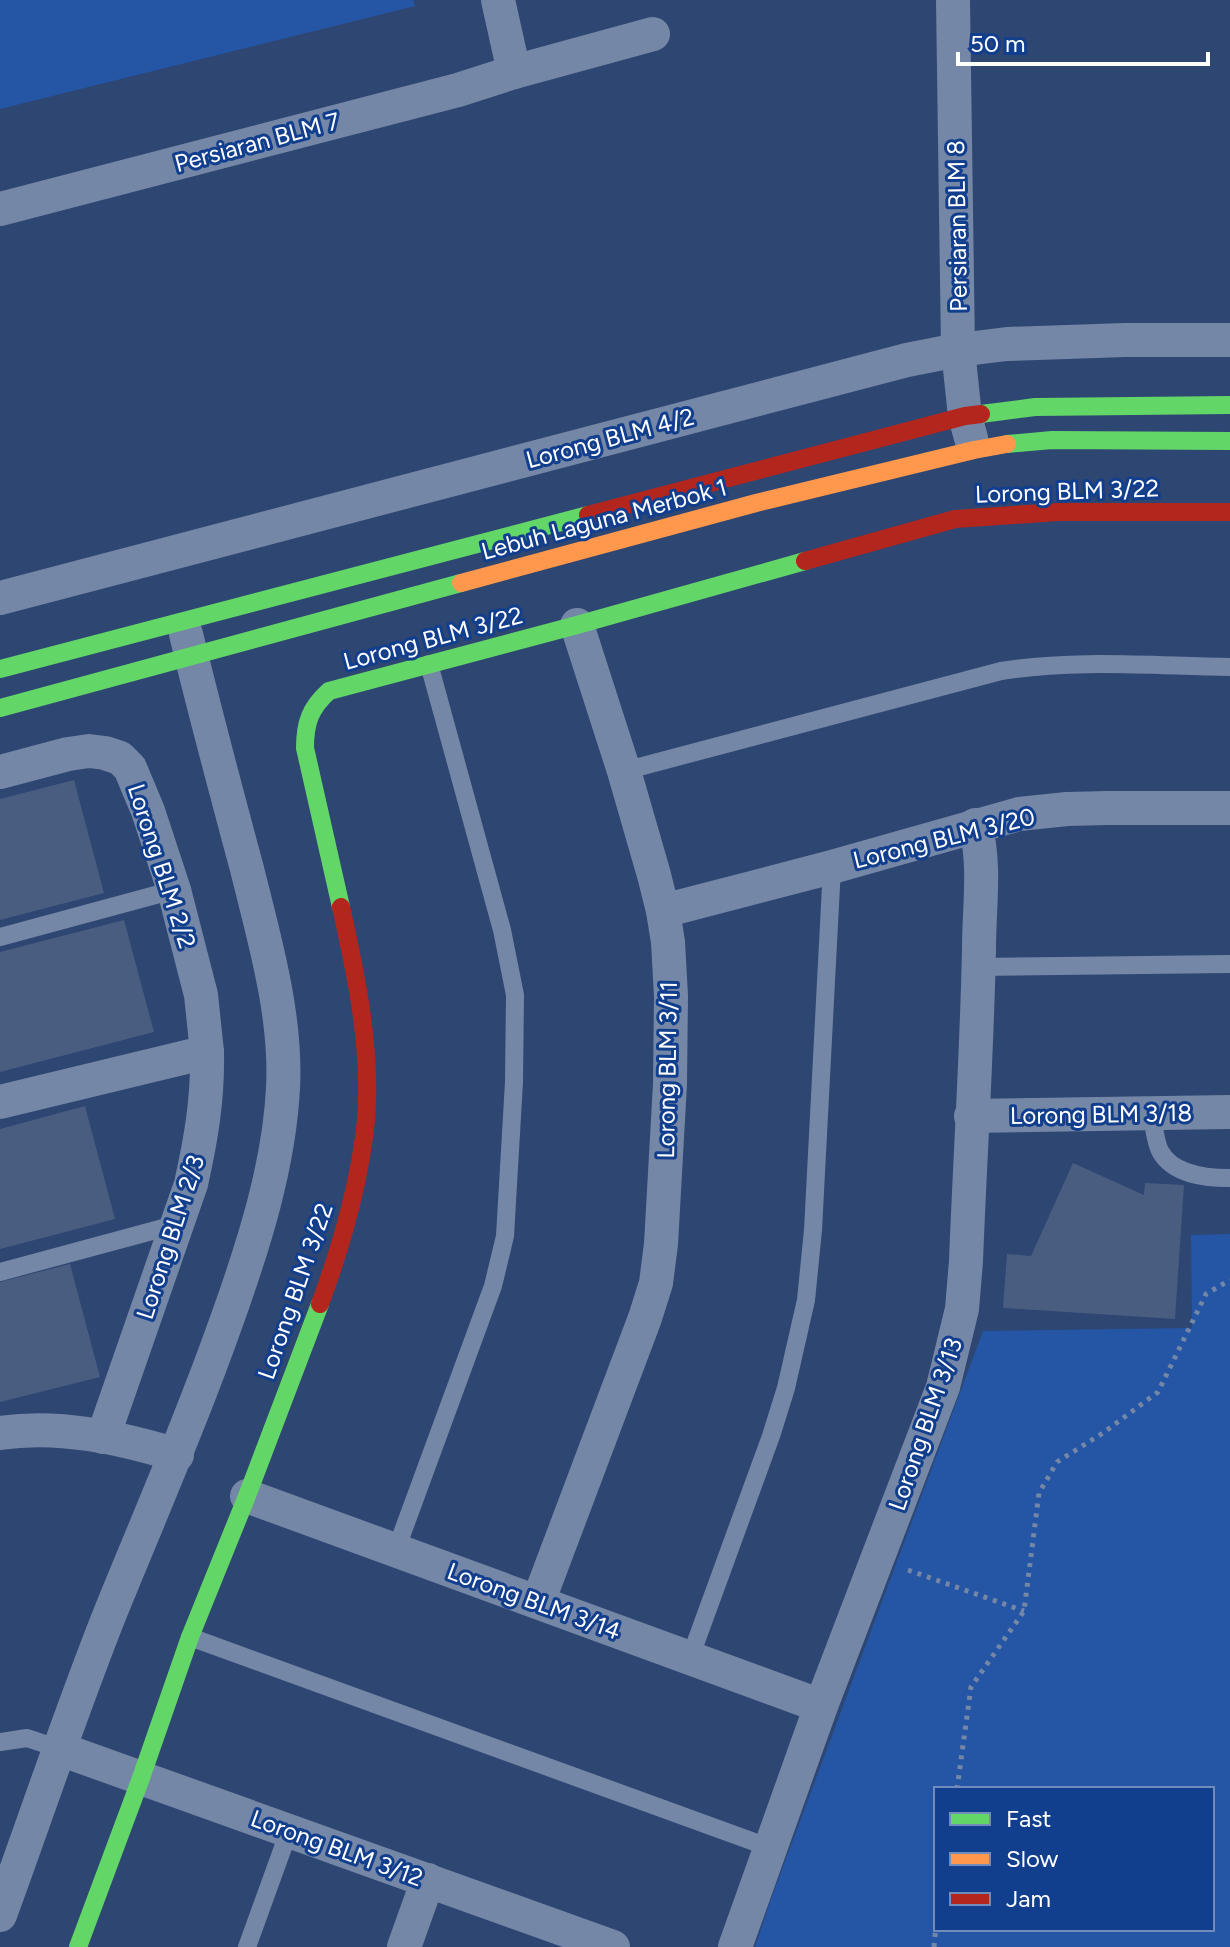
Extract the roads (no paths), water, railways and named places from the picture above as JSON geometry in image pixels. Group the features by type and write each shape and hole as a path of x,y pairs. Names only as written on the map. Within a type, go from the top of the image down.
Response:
{"street":[{"path":"498,0 514,72"},
{"name":"Persiaran BLM 8","path":"953,0 958,350 965,416 974,450"},
{"name":"Persiaran BLM 7","path":"0,209 458,90 653,34"},
{"name":"Lorong BLM 4/2","path":"0,598 907,360 1007,344 1230,340"},
{"name":"Lebuh Laguna Merbok 1","path":"0,669 965,416 1035,407 1230,405"},
{"name":"Lebuh Laguna Merbok 1","path":"0,708 756,503 974,450 1052,440 1230,441"},
{"name":"Lorong BLM 3/22","path":"78,1947 190,1637 337,1258 355,1184 366,1120 365,1043 350,948 305,748 304,728 307,715 315,703 329,691 955,519 1045,511 1230,512"},
{"path":"0,1915 110,1615 177,1455 237,1292 264,1204 277,1142 283,1088 282,1040 269,955 183,622"},
{"name":"Lorong BLM 3/11","path":"538,1602 656,1283 670,1084 671,996 663,911 624,771 577,625"},
{"name":"Lorong BLM 2/2","path":"0,772 89,751 120,758 130,768 174,890 201,995 207,1052"},
{"name":"Lorong BLM 3/20","path":"663,911 1019,814 1067,809 1230,808"},
{"name":"Lorong BLM 3/13","path":"735,1947 821,1706 943,1387 956,1342 966,1261 978,967 980,862 975,825"},
{"path":"0,1102 207,1052"},
{"name":"Lorong BLM 2/3","path":"103,1437 191,1184 208,1087 207,1052"},
{"name":"Lorong BLM 3/18","path":"971,1116 1230,1112"},
{"path":"0,1433 60,1432 103,1437 177,1455"},
{"name":"Lorong BLM 3/14","path":"247,1496 821,1706"},
{"name":"Lorong BLM 3/12","path":"60,1749 613,1947"},
{"path":"404,1947 428,1880"}],"lane":[{"path":"396,1550 493,1286 505,1236 514,1082 515,995 502,930 429,664"},
{"path":"624,771 1001,671 1086,665 1230,667"},
{"path":"690,1658 771,1436 786,1388 806,1300 813,1230 832,867"},
{"path":"0,937 174,890"},
{"path":"978,967 1230,964"},
{"path":"1151,1113 1160,1151 1173,1167 1210,1178 1230,1178"},
{"path":"0,1272 178,1224"},
{"path":"190,1637 771,1848"},
{"path":"0,1742 27,1738 60,1749"},
{"path":"247,1947 289,1831"}]}
